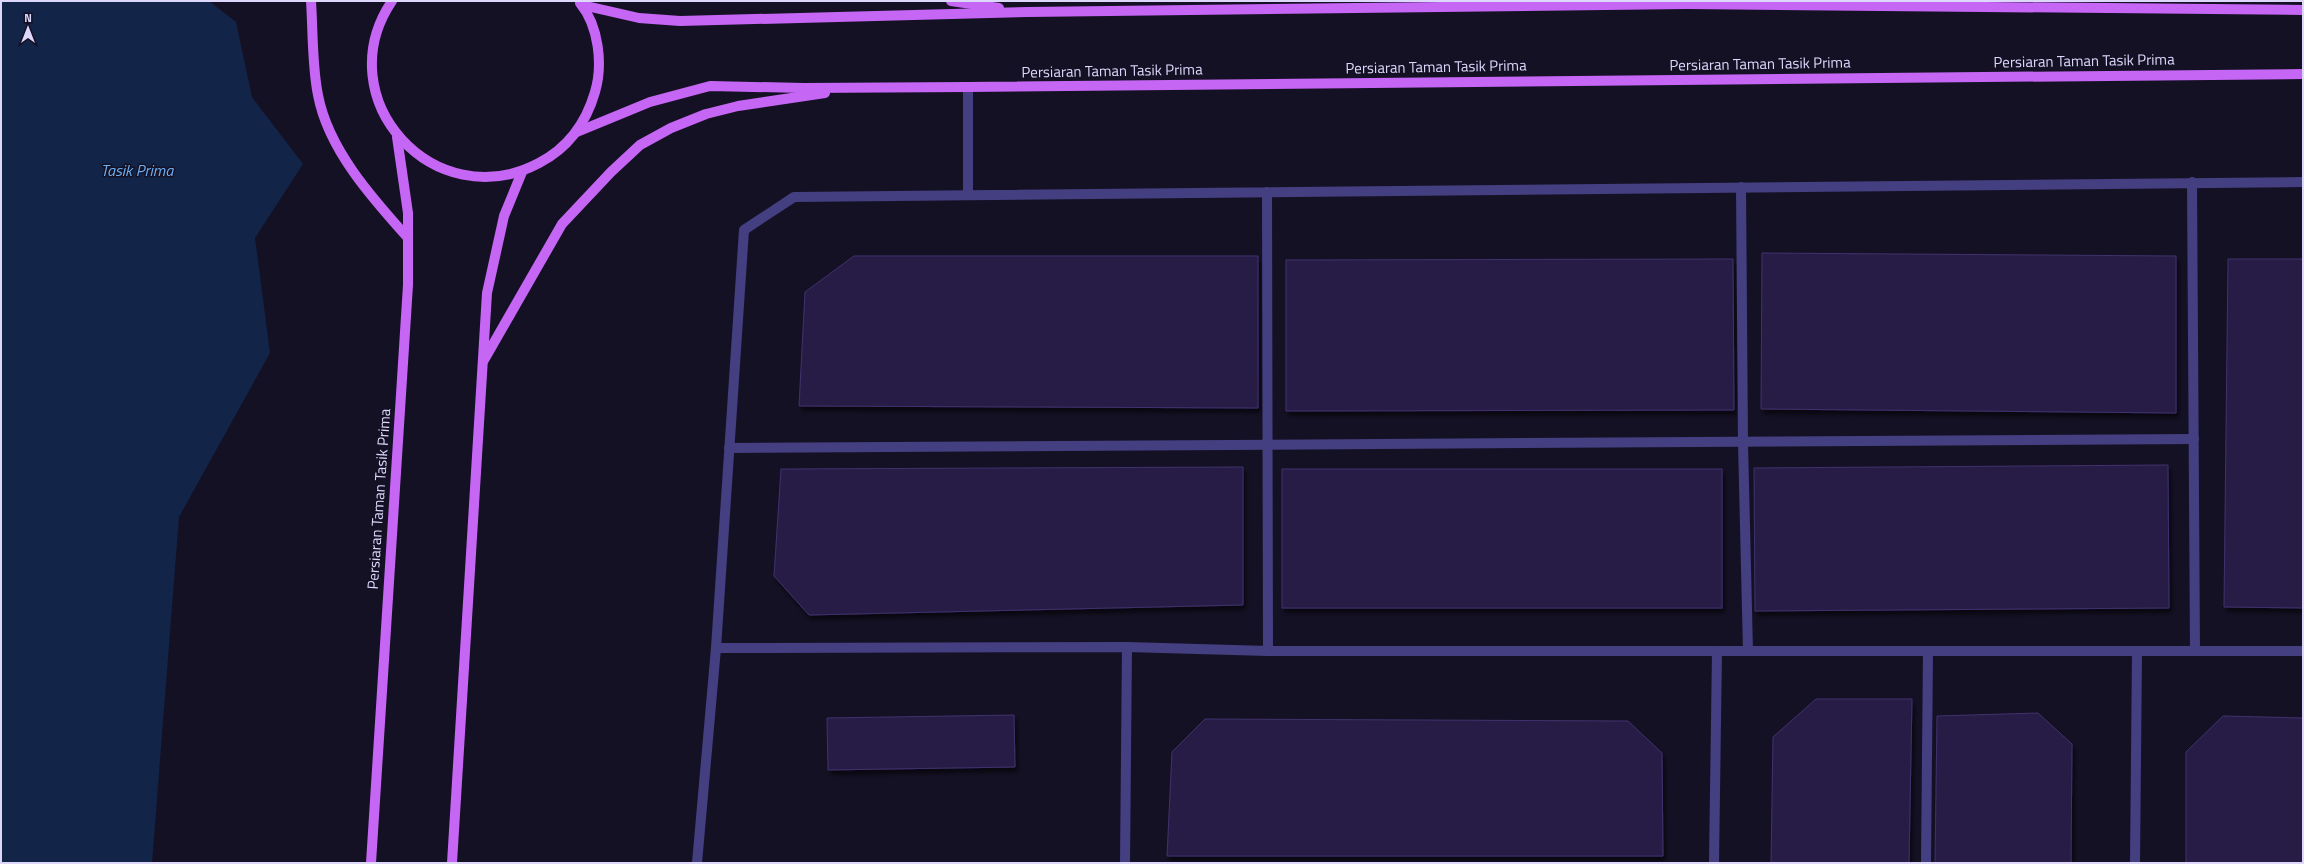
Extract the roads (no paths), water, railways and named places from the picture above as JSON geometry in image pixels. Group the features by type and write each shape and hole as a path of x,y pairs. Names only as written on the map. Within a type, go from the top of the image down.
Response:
{"main road":[{"path":"311,1 318,95 329,131 370,195 408,238"},
{"path":"392,1 382,16 372,47 372,79 380,109 397,137 423,160 454,174 488,178 522,172 552,156 577,132 590,109 596,89 599,56 594,30 580,3"},
{"path":"951,1 1028,12"},
{"path":"580,3 639,18 680,21 1028,12 1687,2 2303,10"},
{"name":"Persiaran Taman Tasik Prima","path":"577,132 650,102 710,86 856,88 2303,74"},
{"path":"483,362 562,224 611,172 640,145 671,128 706,114 738,106 856,88"},
{"name":"Persiaran Taman Tasik Prima","path":"371,863 408,284 408,212 397,137"},
{"path":"452,863 487,292 504,216 522,172"}],"street":[{"path":"968,87 968,195"},
{"path":"2192,182 2196,651"},
{"path":"696,863 716,648 744,230 794,197 2303,182"},
{"path":"1741,187 1743,443 1748,651"},
{"path":"1267,192 1268,651"},
{"path":"729,448 1267,446 2194,439"},
{"path":"716,648 1127,647 1268,651 2303,651"},
{"path":"1125,863 1127,647"},
{"path":"1714,863 1717,651"},
{"path":"1926,863 1928,651"},
{"path":"2135,863 2137,651"}],"water":[{"name":"Tasik Prima","path":"1,1 209,1 236,22 252,97 303,164 255,238 270,353 179,517 152,863 1,863"}]}
